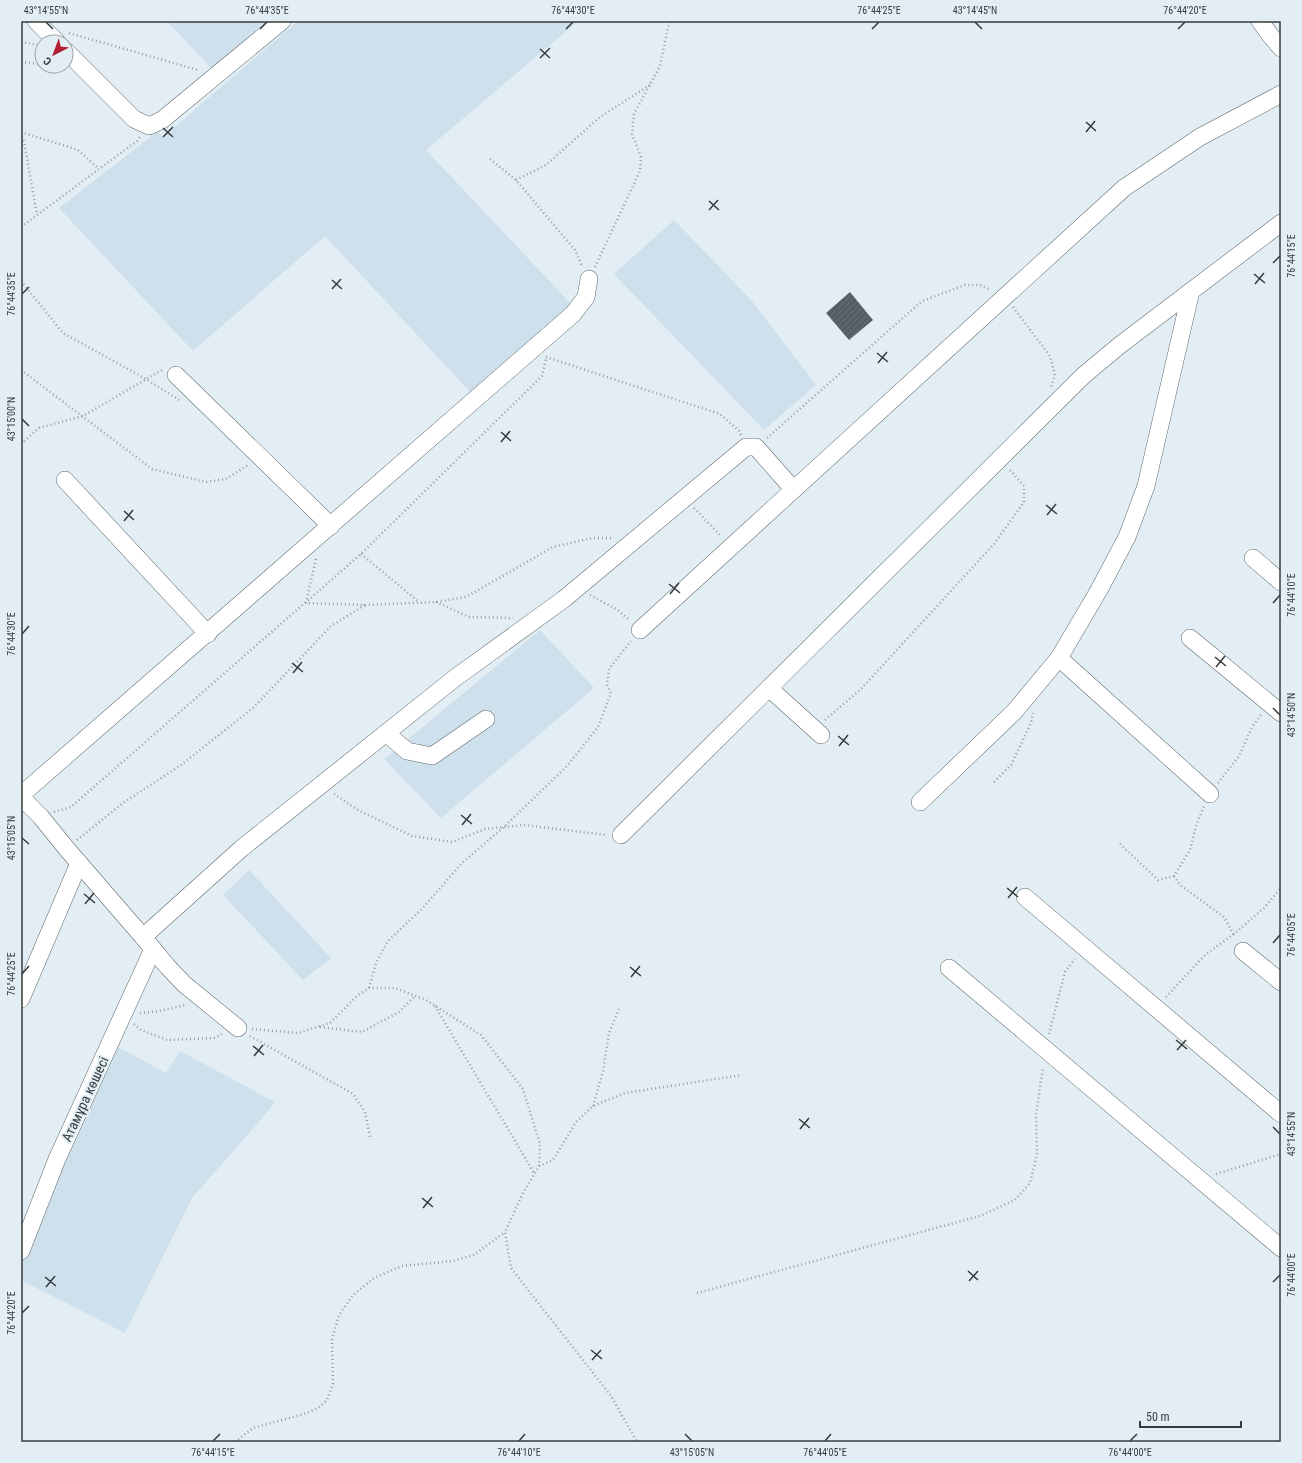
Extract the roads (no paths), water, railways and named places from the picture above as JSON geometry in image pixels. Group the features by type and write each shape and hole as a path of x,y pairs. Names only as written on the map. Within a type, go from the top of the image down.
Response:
{"street":[{"path":"36,21 45,34"},
{"path":"74,59 134,119 149,126 162,120 282,21"},
{"path":"1260,21 1281,48"},
{"path":"640,630 1124,188 1200,137 1281,94"},
{"path":"621,835 1084,375 1120,345 1281,223"},
{"path":"238,1028 184,984 167,966 41,817 21,796 573,314 586,297 589,279"},
{"path":"920,802 1014,712 1059,658 1099,590 1127,537 1146,486 1192,291"},
{"path":"176,375 331,526"},
{"path":"148,943 242,848 455,678 564,599 746,447 756,448 793,489"},
{"path":"65,480 208,634"},
{"path":"1252,558 1281,582"},
{"path":"1190,638 1275,709"},
{"path":"1059,658 1210,794"},
{"path":"769,688 818,732"},
{"path":"386,733 407,751 432,756 486,719"},
{"path":"21,999 80,864"},
{"path":"1025,897 1281,1114"},
{"name":"Атамұра көшесі","path":"21,1251 57,1159 123,1015 148,943"},
{"path":"1243,951 1281,982"},
{"path":"949,968 1281,1248"}]}
